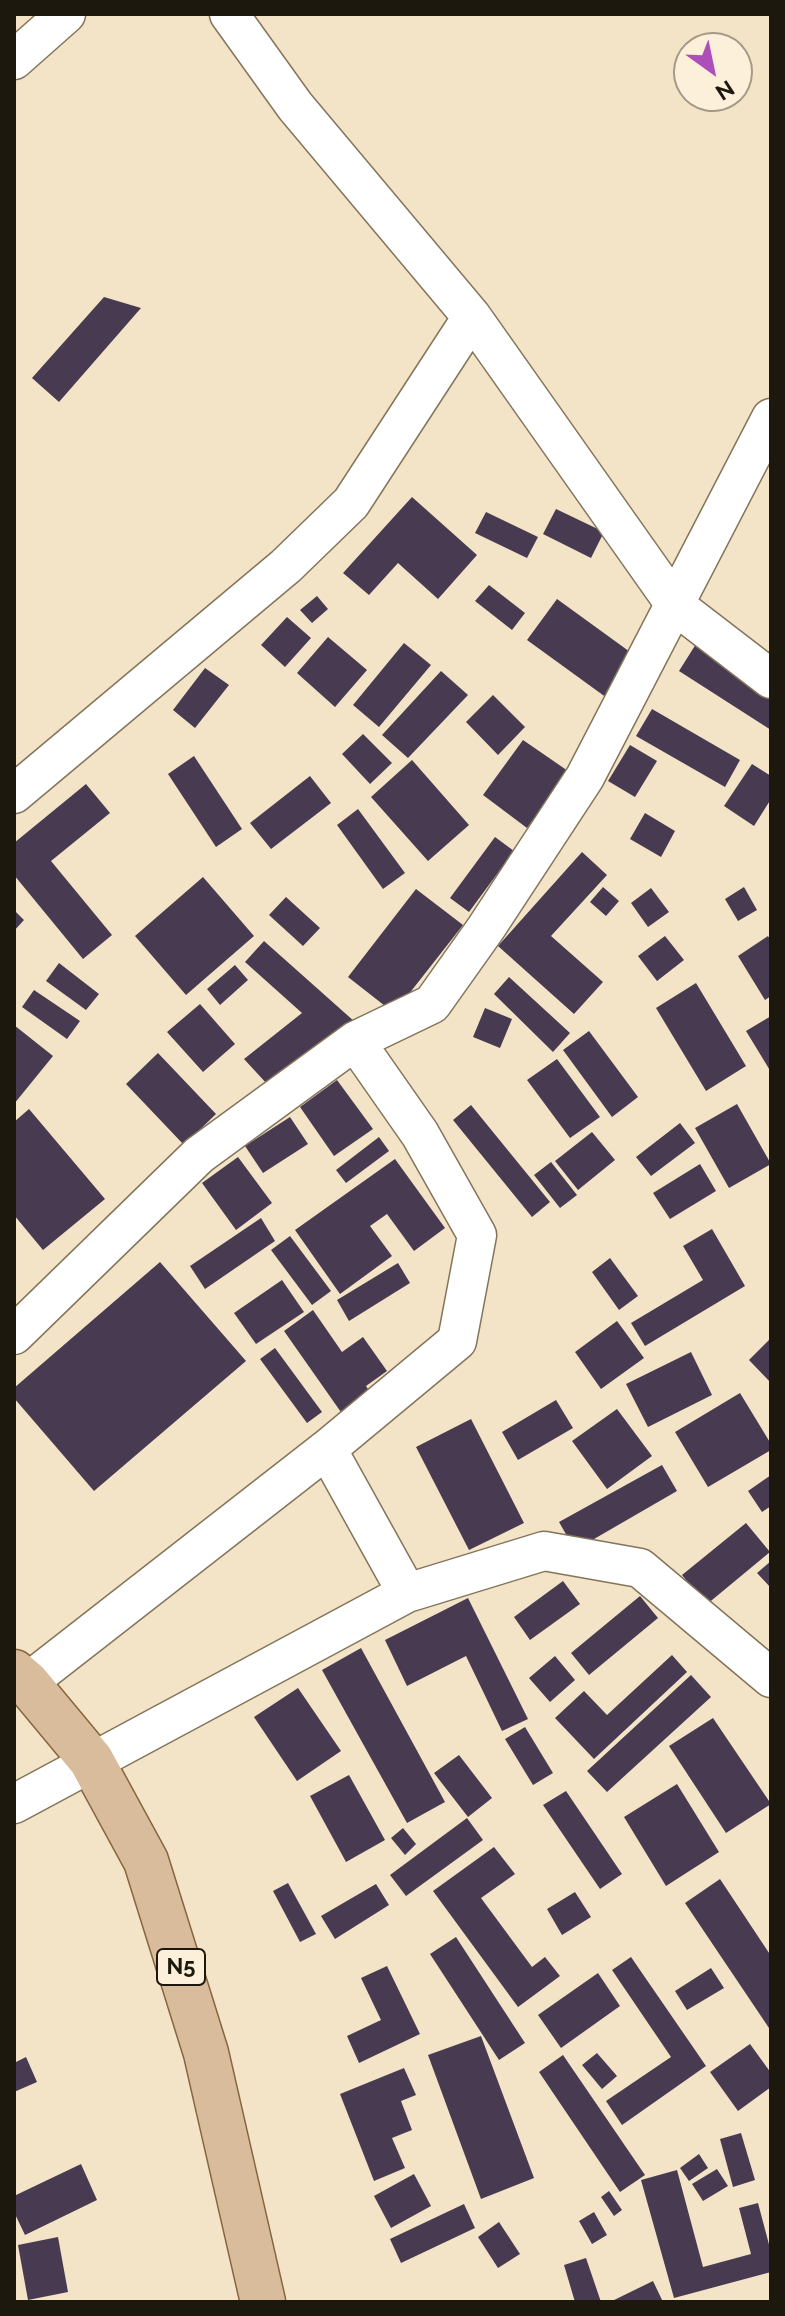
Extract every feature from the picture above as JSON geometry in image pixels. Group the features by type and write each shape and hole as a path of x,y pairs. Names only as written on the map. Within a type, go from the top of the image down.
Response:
{"main road":[{"name":"N5","path":"20,1677 91,1760 146,1861 206,2053 263,2302"}],"street":[{"path":"14,60 66,14"},
{"path":"229,14 295,106 472,317 676,606 771,679"},
{"path":"14,794 286,566 351,503 472,317"},
{"path":"14,1335 199,1155 355,1041 432,1004 585,777 771,418"},
{"path":"20,1677 327,1449 457,1341 477,1235 420,1134 355,1041"},
{"path":"327,1449 407,1593"},
{"path":"14,1804 407,1593 544,1551 640,1568 771,1678"}],"building":[{"path":"104,297 141,308 59,402 32,378"},
{"path":"412,497 477,555 438,599 398,563 369,595 343,573"},
{"path":"556,509 604,532 591,558 543,534"},
{"path":"486,512 538,537 527,558 475,533"},
{"path":"489,585 525,613 512,630 475,601"},
{"path":"317,596 328,609 312,623 300,610"},
{"path":"557,599 637,657 607,698 527,640"},
{"path":"287,617 311,638 285,667 261,645"},
{"path":"328,637 367,670 335,707 297,673"},
{"path":"404,643 431,665 379,727 353,705"},
{"path":"696,644 771,694 771,730 679,671"},
{"path":"205,668 229,685 195,728 173,710"},
{"path":"441,671 468,695 408,758 382,735"},
{"path":"493,695 525,727 498,755 466,722"},
{"path":"652,709 740,760 725,787 636,736"},
{"path":"363,734 392,763 370,784 342,754"},
{"path":"523,740 568,771 527,828 483,795"},
{"path":"630,745 657,761 635,797 608,781"},
{"path":"194,756 242,829 216,847 168,774"},
{"path":"412,760 469,825 428,861 371,797"},
{"path":"752,764 771,776 771,799 754,826 724,806"},
{"path":"310,776 331,803 271,849 250,823"},
{"path":"86,784 110,813 51,861 112,935 83,959 14,875 14,843"},
{"path":"358,809 405,873 383,889 337,825"},
{"path":"645,813 675,831 661,857 630,839"},
{"path":"495,837 514,851 469,912 450,898"},
{"path":"582,852 607,875 551,936 603,982 574,1014 498,946"},
{"path":"203,877 254,936 186,995 135,936"},
{"path":"603,887 619,901 606,916 590,902"},
{"path":"744,887 757,910 738,921 725,899"},
{"path":"651,888 669,912 648,927 631,903"},
{"path":"416,889 463,925 394,1013 348,977"},
{"path":"286,897 320,928 303,946 269,915"},
{"path":"14,910 24,920 14,931"},
{"path":"665,936 684,960 657,981 638,956"},
{"path":"768,936 771,941 771,996 765,1000 738,956"},
{"path":"264,941 355,1022 268,1085 244,1059 302,1013 245,962"},
{"path":"59,963 99,994 86,1010 46,981"},
{"path":"235,965 248,980 220,1005 207,989"},
{"path":"509,977 570,1033 553,1052 494,994"},
{"path":"696,983 746,1066 706,1091 656,1008"},
{"path":"34,990 80,1021 67,1039 22,1007"},
{"path":"200,1004 235,1044 203,1072 167,1032"},
{"path":"485,1008 512,1019 500,1048 473,1037"},
{"path":"771,1016 771,1072 746,1031"},
{"path":"14,1025 53,1056 14,1104"},
{"path":"589,1031 638,1097 612,1117 563,1050"},
{"path":"158,1053 216,1114 184,1145 126,1084"},
{"path":"557,1059 600,1117 570,1138 527,1080"},
{"path":"337,1080 373,1129 334,1156 300,1107"},
{"path":"737,1104 771,1164 729,1188 695,1128"},
{"path":"471,1105 550,1202 532,1217 453,1120"},
{"path":"29,1109 105,1199 43,1250 14,1215 14,1122"},
{"path":"290,1117 308,1144 263,1173 245,1146"},
{"path":"680,1123 695,1143 651,1176 636,1157"},
{"path":"592,1132 615,1160 578,1190 555,1161"},
{"path":"379,1137 389,1151 346,1183 336,1170"},
{"path":"238,1157 272,1203 236,1230 202,1183"},
{"path":"395,1159 445,1228 414,1251 387,1214 370,1226 392,1256 340,1294 295,1230"},
{"path":"551,1162 577,1195 560,1208 534,1175"},
{"path":"700,1164 716,1191 670,1219 653,1193"},
{"path":"261,1218 275,1241 205,1289 190,1266"},
{"path":"712,1229 745,1286 645,1346 631,1323 703,1280 683,1246"},
{"path":"290,1236 331,1291 312,1305 271,1250"},
{"path":"610,1258 638,1296 619,1310 592,1272"},
{"path":"160,1262 246,1361 94,1491 14,1398 14,1388"},
{"path":"398,1263 410,1283 349,1321 337,1300"},
{"path":"282,1280 304,1312 256,1344 234,1313"},
{"path":"313,1310 342,1352 363,1337 387,1371 366,1386 372,1395 343,1415 284,1331"},
{"path":"617,1321 644,1358 601,1389 575,1352"},
{"path":"771,1338 771,1383 749,1360"},
{"path":"275,1348 322,1412 307,1423 260,1359"},
{"path":"691,1352 712,1395 648,1427 626,1384"},
{"path":"740,1393 771,1444 771,1450 708,1487 675,1432"},
{"path":"556,1400 573,1428 518,1460 502,1432"},
{"path":"617,1409 652,1456 607,1489 572,1441"},
{"path":"471,1419 524,1523 469,1550 416,1447"},
{"path":"662,1465 677,1491 575,1550 559,1522"},
{"path":"771,1475 771,1506 762,1512 748,1491"},
{"path":"746,1523 770,1552 706,1605 682,1575"},
{"path":"771,1561 771,1588 757,1573"},
{"path":"563,1581 580,1604 530,1640 514,1617"},
{"path":"640,1596 658,1618 589,1675 571,1653"},
{"path":"468,1598 528,1719 502,1731 466,1656 407,1686 385,1640"},
{"path":"361,1648 445,1802 407,1823 322,1670"},
{"path":"672,1655 687,1672 594,1759 555,1718 584,1691 607,1715"},
{"path":"555,1656 575,1680 550,1702 529,1678"},
{"path":"691,1675 711,1697 607,1792 587,1771"},
{"path":"298,1688 341,1751 297,1781 254,1717"},
{"path":"713,1718 771,1804 726,1833 669,1746"},
{"path":"525,1727 553,1773 533,1785 505,1739"},
{"path":"459,1755 492,1798 468,1817 434,1773"},
{"path":"349,1775 385,1840 346,1862 310,1796"},
{"path":"677,1784 719,1852 666,1886 624,1817"},
{"path":"566,1791 622,1874 600,1889 543,1805"},
{"path":"467,1818 483,1840 406,1896 390,1875"},
{"path":"403,1828 416,1844 405,1855 391,1838"},
{"path":"494,1847 515,1874 481,1898 532,1967 545,1957 560,1976 518,2007 433,1891"},
{"path":"720,1879 771,1956 771,2031 685,1903"},
{"path":"288,1883 316,1934 300,1942 273,1891"},
{"path":"376,1884 389,1905 335,1939 321,1916"},
{"path":"575,1892 591,1917 562,1935 547,1909"},
{"path":"456,1937 525,2043 499,2060 430,1954"},
{"path":"631,1957 706,2066 622,2125 606,2101 671,2057 612,1970"},
{"path":"387,1966 420,2034 359,2063 347,2036 381,2020 361,1978"},
{"path":"711,1968 724,1988 687,2010 675,1991"},
{"path":"598,1973 620,2006 561,2048 538,2015"},
{"path":"481,2036 534,2178 481,2199 428,2055"},
{"path":"750,2044 771,2073 771,2087 738,2111 710,2072"},
{"path":"597,2053 617,2076 602,2089 582,2065"},
{"path":"563,2055 645,2175 620,2192 539,2072"},
{"path":"26,2057 37,2082 14,2092 14,2063"},
{"path":"404,2068 416,2095 401,2101 412,2130 392,2138 405,2168 374,2181 340,2094"},
{"path":"741,2133 755,2180 733,2187 720,2139"},
{"path":"699,2154 708,2168 689,2181 680,2168"},
{"path":"81,2164 97,2200 25,2235 14,2212 14,2196"},
{"path":"717,2169 728,2186 703,2201 692,2184"},
{"path":"677,2170 703,2267 751,2254 739,2208 758,2203 771,2252 771,2272 674,2298 641,2180"},
{"path":"414,2174 431,2206 391,2228 374,2196"},
{"path":"609,2191 622,2210 614,2216 601,2197"},
{"path":"464,2204 475,2228 401,2263 390,2239"},
{"path":"594,2212 607,2235 592,2244 579,2221"},
{"path":"499,2222 520,2254 498,2268 478,2237"},
{"path":"58,2237 68,2292 28,2300 18,2245"},
{"path":"586,2258 601,2302 575,2302 564,2265"},
{"path":"653,2281 663,2302 610,2302"}]}
